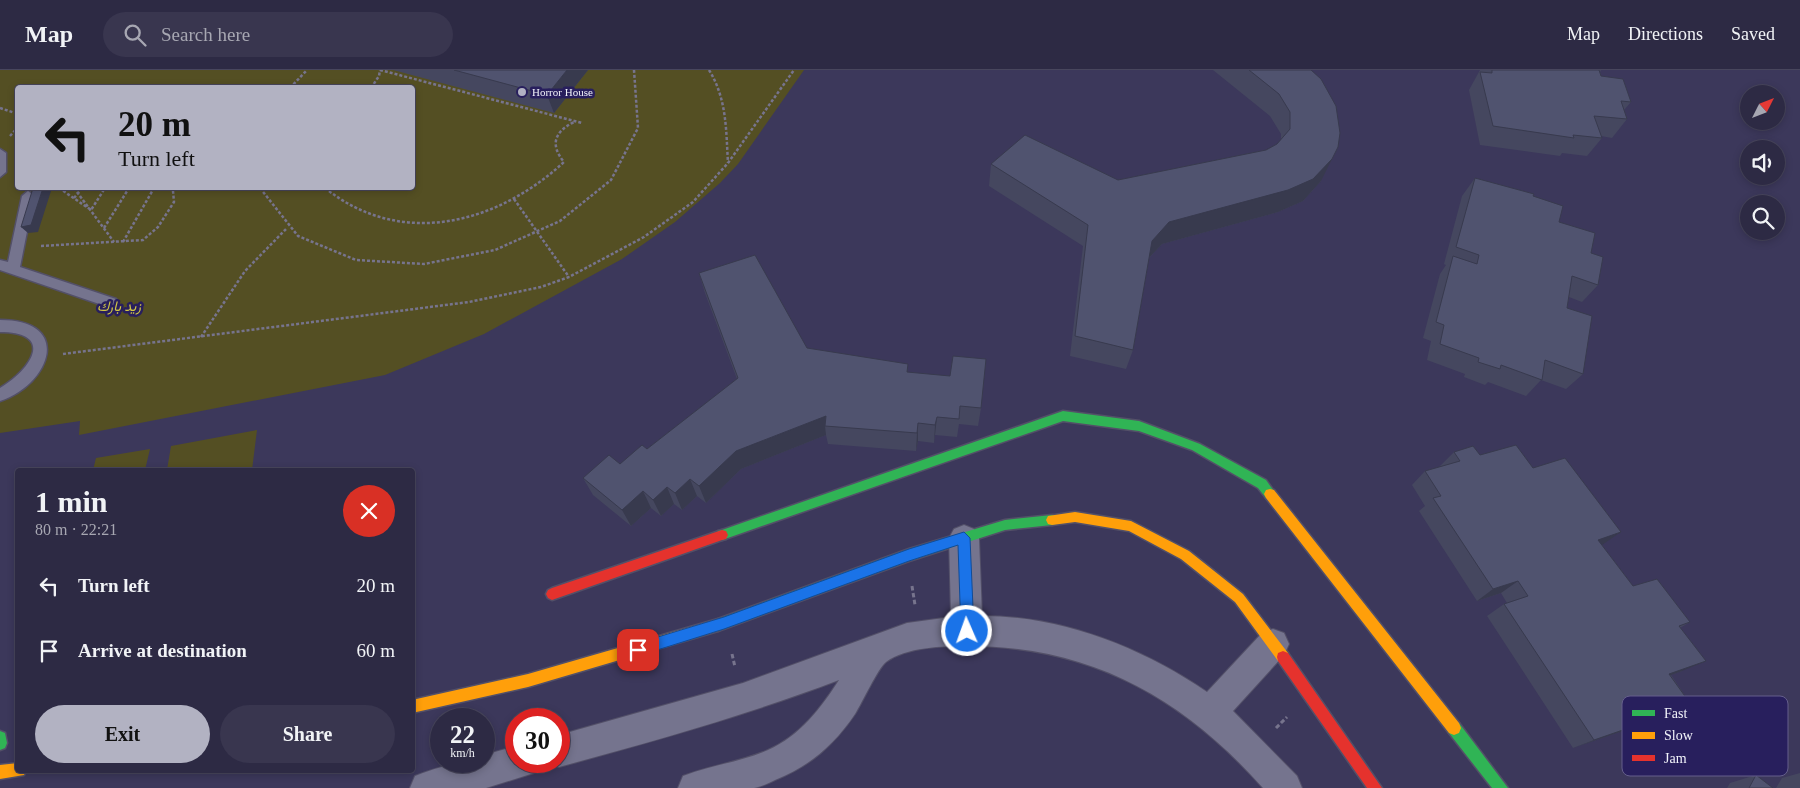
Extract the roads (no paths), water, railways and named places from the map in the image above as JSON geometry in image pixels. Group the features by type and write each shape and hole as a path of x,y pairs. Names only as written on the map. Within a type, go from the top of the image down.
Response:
{"street":[{"path":"552,594 1063,416 1139,426 1196,448 1262,484 1501,788"},
{"path":"415,706 457,699 576,668 724,623 909,555 1005,525 1075,517 1131,526 1185,555 1239,598 1311,694 1375,788"},
{"path":"964,538 967,631"},
{"path":"570,748 744,699 918,636 967,631 1017,633 1066,642 1115,658 1163,682 1209,713 1252,751 1285,788"},
{"path":"1209,713 1274,644"},
{"path":"695,788 777,763 798,752 832,720 874,652"},
{"path":"0,738 0,743"},
{"path":"427,788 505,766"},
{"path":"0,772 15,770"}],"lane":[{"path":"0,152 0,172"},
{"path":"13,270 28,196"},
{"path":"0,265 111,303"},
{"path":"0,326 12,325 33,331 39,338 40,357 25,378 0,395"}],"place":[{"name":"Horror House","path":"522,92"}],"park label":[{"name":"زيد بارك","path":"119,306"}]}
